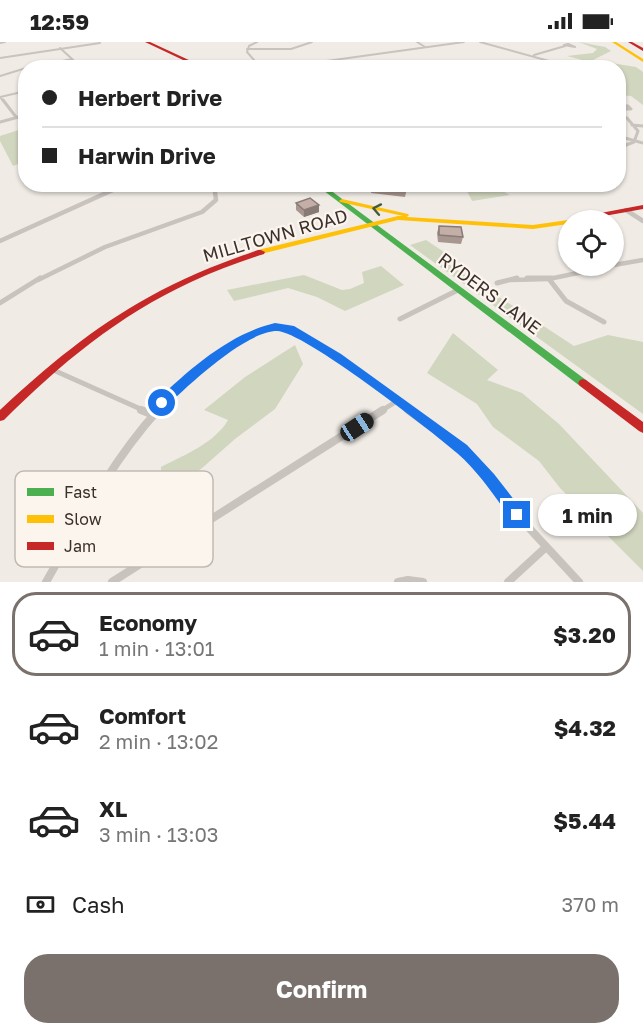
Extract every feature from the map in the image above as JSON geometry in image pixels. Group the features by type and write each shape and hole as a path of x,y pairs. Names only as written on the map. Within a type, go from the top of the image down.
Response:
{"main road":[{"path":"147,42 186,60"},
{"path":"614,42 643,61"},
{"path":"622,42 643,55"},
{"path":"630,42 643,50"},
{"path":"637,42 643,45"},
{"name":"RYDERS LANE","path":"327,192 643,428"},
{"path":"335,199 418,218"},
{"path":"624,211 643,207"},
{"name":"MILLTOWN ROAD","path":"2,413 50,369 109,323 181,282 245,257 398,218 533,227 558,223"}],"street":[{"path":"0,42 5,42"},
{"path":"247,49 257,42"},
{"path":"247,49 291,49 312,42"},
{"path":"417,42 425,47"},
{"path":"333,60 464,42"},
{"path":"480,42 542,60"},
{"path":"0,58 100,43"},
{"path":"532,56 565,46"},
{"path":"60,48 72,59"},
{"path":"247,49 254,60"},
{"path":"67,60 72,59"},
{"path":"0,75 18,70"},
{"path":"0,122 16,117 0,97 18,93"},
{"path":"626,117 638,130 643,131"},
{"path":"632,124 643,126"},
{"path":"634,142 638,130"},
{"path":"626,140 643,145"},
{"path":"626,145 634,142"},
{"path":"0,241 108,192"},
{"path":"0,303 106,246 206,210 216,200 215,192"},
{"path":"627,210 643,221"},
{"path":"624,263 643,260"},
{"path":"497,283 518,278 549,279 562,276"},
{"path":"549,279 558,295 580,311 604,322"},
{"path":"400,319 458,290"},
{"path":"110,471 151,414 189,377 242,339 275,327 290,329 315,342 463,450 545,548 579,582"},
{"path":"50,369 151,414"},
{"path":"213,518 397,401"},
{"path":"508,582 545,548"},
{"path":"46,582 55,567"},
{"path":"112,582 136,567"},
{"path":"398,582 408,580 423,582"}],"green space":[{"path":"579,42 605,47 611,51 593,60 567,56 593,53 597,49"},
{"path":"626,65 636,67 643,72 643,105 631,96 626,96"},
{"path":"18,130 18,164 13,166 0,141 0,136"},
{"path":"468,192 504,192 510,195 472,201"},
{"path":"426,240 450,256 444,261 574,346 608,335 643,342 643,414 410,245"},
{"path":"381,266 404,285 345,311 317,297 288,288 234,301 227,290 304,275 342,290 350,289 364,283 362,272"},
{"path":"453,333 498,370 487,380 522,393 559,424 643,513 643,571 560,488 539,461 493,427 477,404 427,373"},
{"path":"295,345 303,364 275,409 235,439 201,469 197,471 161,471 161,467 207,442 222,428 228,420 204,410 245,377"}],"building":[{"path":"310,198 319,205 304,210 296,203"},
{"path":"439,226 461,227 463,237 439,235"}],"traffic: fast":[{"path":"329,192 583,383"}],"traffic: slow":[{"path":"614,42 643,61"},
{"path":"342,201 406,215"},
{"path":"261,252 398,218 533,227 558,223"}],"traffic: jam":[{"path":"147,42 186,60"},
{"path":"630,42 643,50"},
{"path":"624,211 643,207"},
{"path":"0,417 58,363 120,318 187,281 261,252"},
{"path":"583,383 643,428"}],"route":[{"path":"162,403 189,377 242,339 275,327 290,329 338,357 463,450 517,515"}]}
